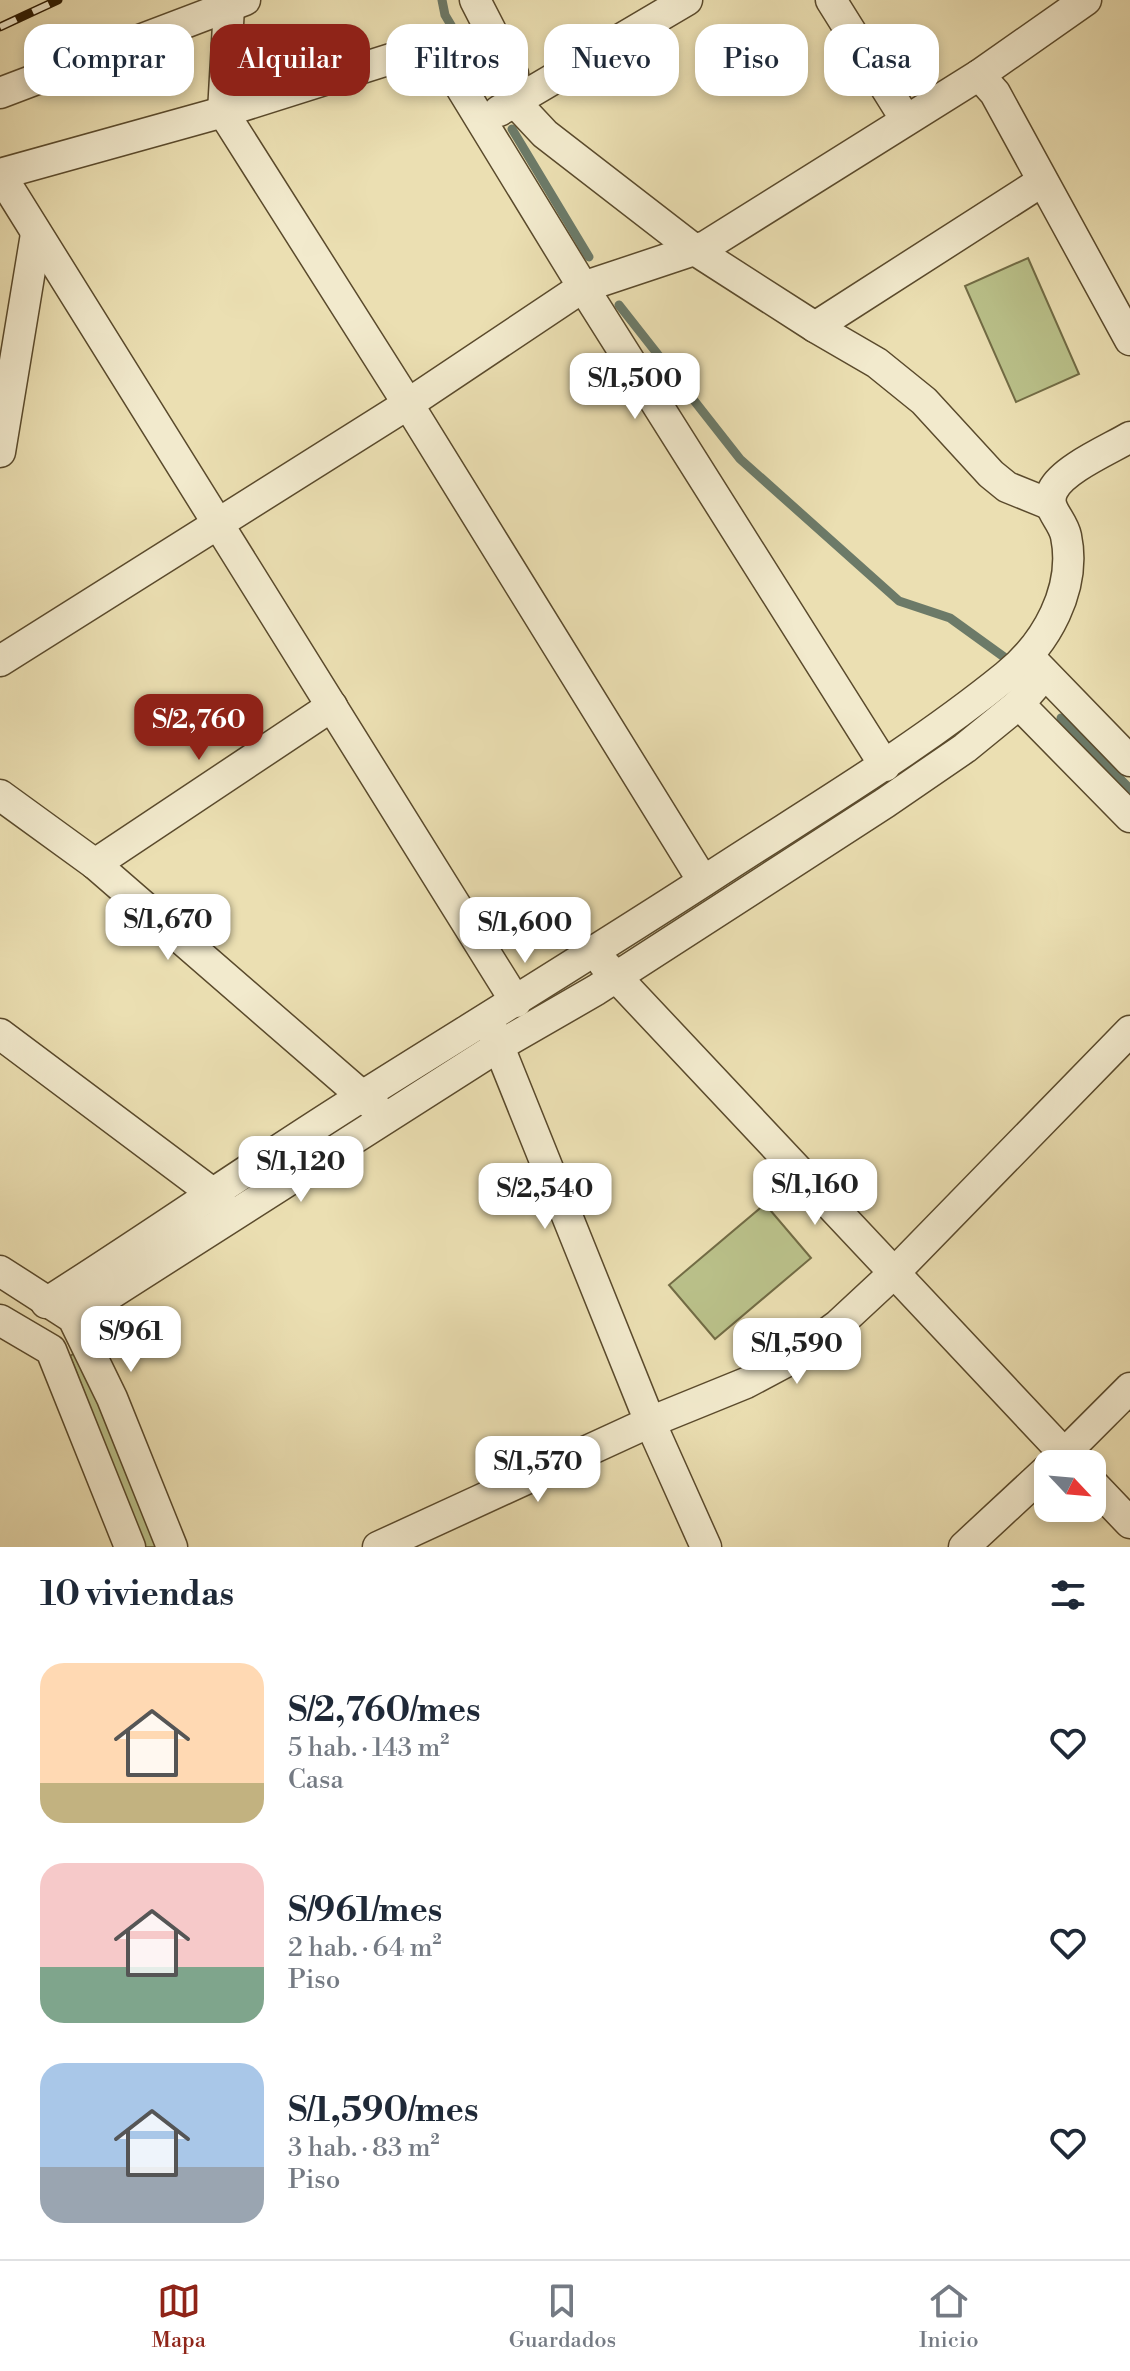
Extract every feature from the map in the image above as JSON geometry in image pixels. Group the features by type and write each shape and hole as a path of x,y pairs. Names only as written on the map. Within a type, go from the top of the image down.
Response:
{"street":[{"path":"73,1318 363,1096 616,977 965,748 1019,704 1061,600 1068,563 1066,533 1049,504 1007,487 991,474 924,401 877,363 695,250 545,134 515,102 513,74 475,0"},
{"path":"481,121 687,0"},
{"path":"831,0 906,120"},
{"path":"0,661 215,522 408,404 583,287 695,250 979,75 1086,0"},
{"path":"0,93 237,4 223,112 703,881"},
{"path":"516,1002 0,174 223,112 435,45 583,287 885,766"},
{"path":"979,75 995,93 1130,340"},
{"path":"815,327 1041,182"},
{"path":"0,452 36,234"},
{"path":"1049,504 1051,492 1060,478 1130,437"},
{"path":"46,1303 387,1117 494,1032 516,1002 885,766 1008,675 1036,665"},
{"path":"1036,665 1130,761"},
{"path":"1019,704 1130,817"},
{"path":"95,864 332,706"},
{"path":"0,795 95,864 387,1117"},
{"path":"594,954 894,1273 1049,1450"},
{"path":"390,1542 650,1422 746,1383 793,1358 838,1325 894,1273 1130,1031"},
{"path":"494,1032 650,1422 706,1547"},
{"path":"0,1034 222,1206"},
{"path":"0,1271 73,1318 112,1398 172,1547"},
{"path":"0,1320 51,1350 130,1547"},
{"path":"1072,1450 1130,1388"},
{"path":"964,1547 1034,1486"},
{"path":"1106,1498 1130,1523"},
{"path":"390,1542 443,1547"}],"green space":[{"path":"1028,258 1079,374 1016,402 965,286"},
{"path":"765,1204 811,1258 715,1339 669,1285"},
{"path":"77,1352 157,1547 145,1547 70,1356"}],"waterway":[{"path":"442,0 450,24"},
{"path":"512,129 589,257"},
{"path":"619,305 740,459 899,601 950,618 1004,657"},
{"path":"1061,718 1130,789"}],"railway":[{"path":"0,27 58,0"}]}
